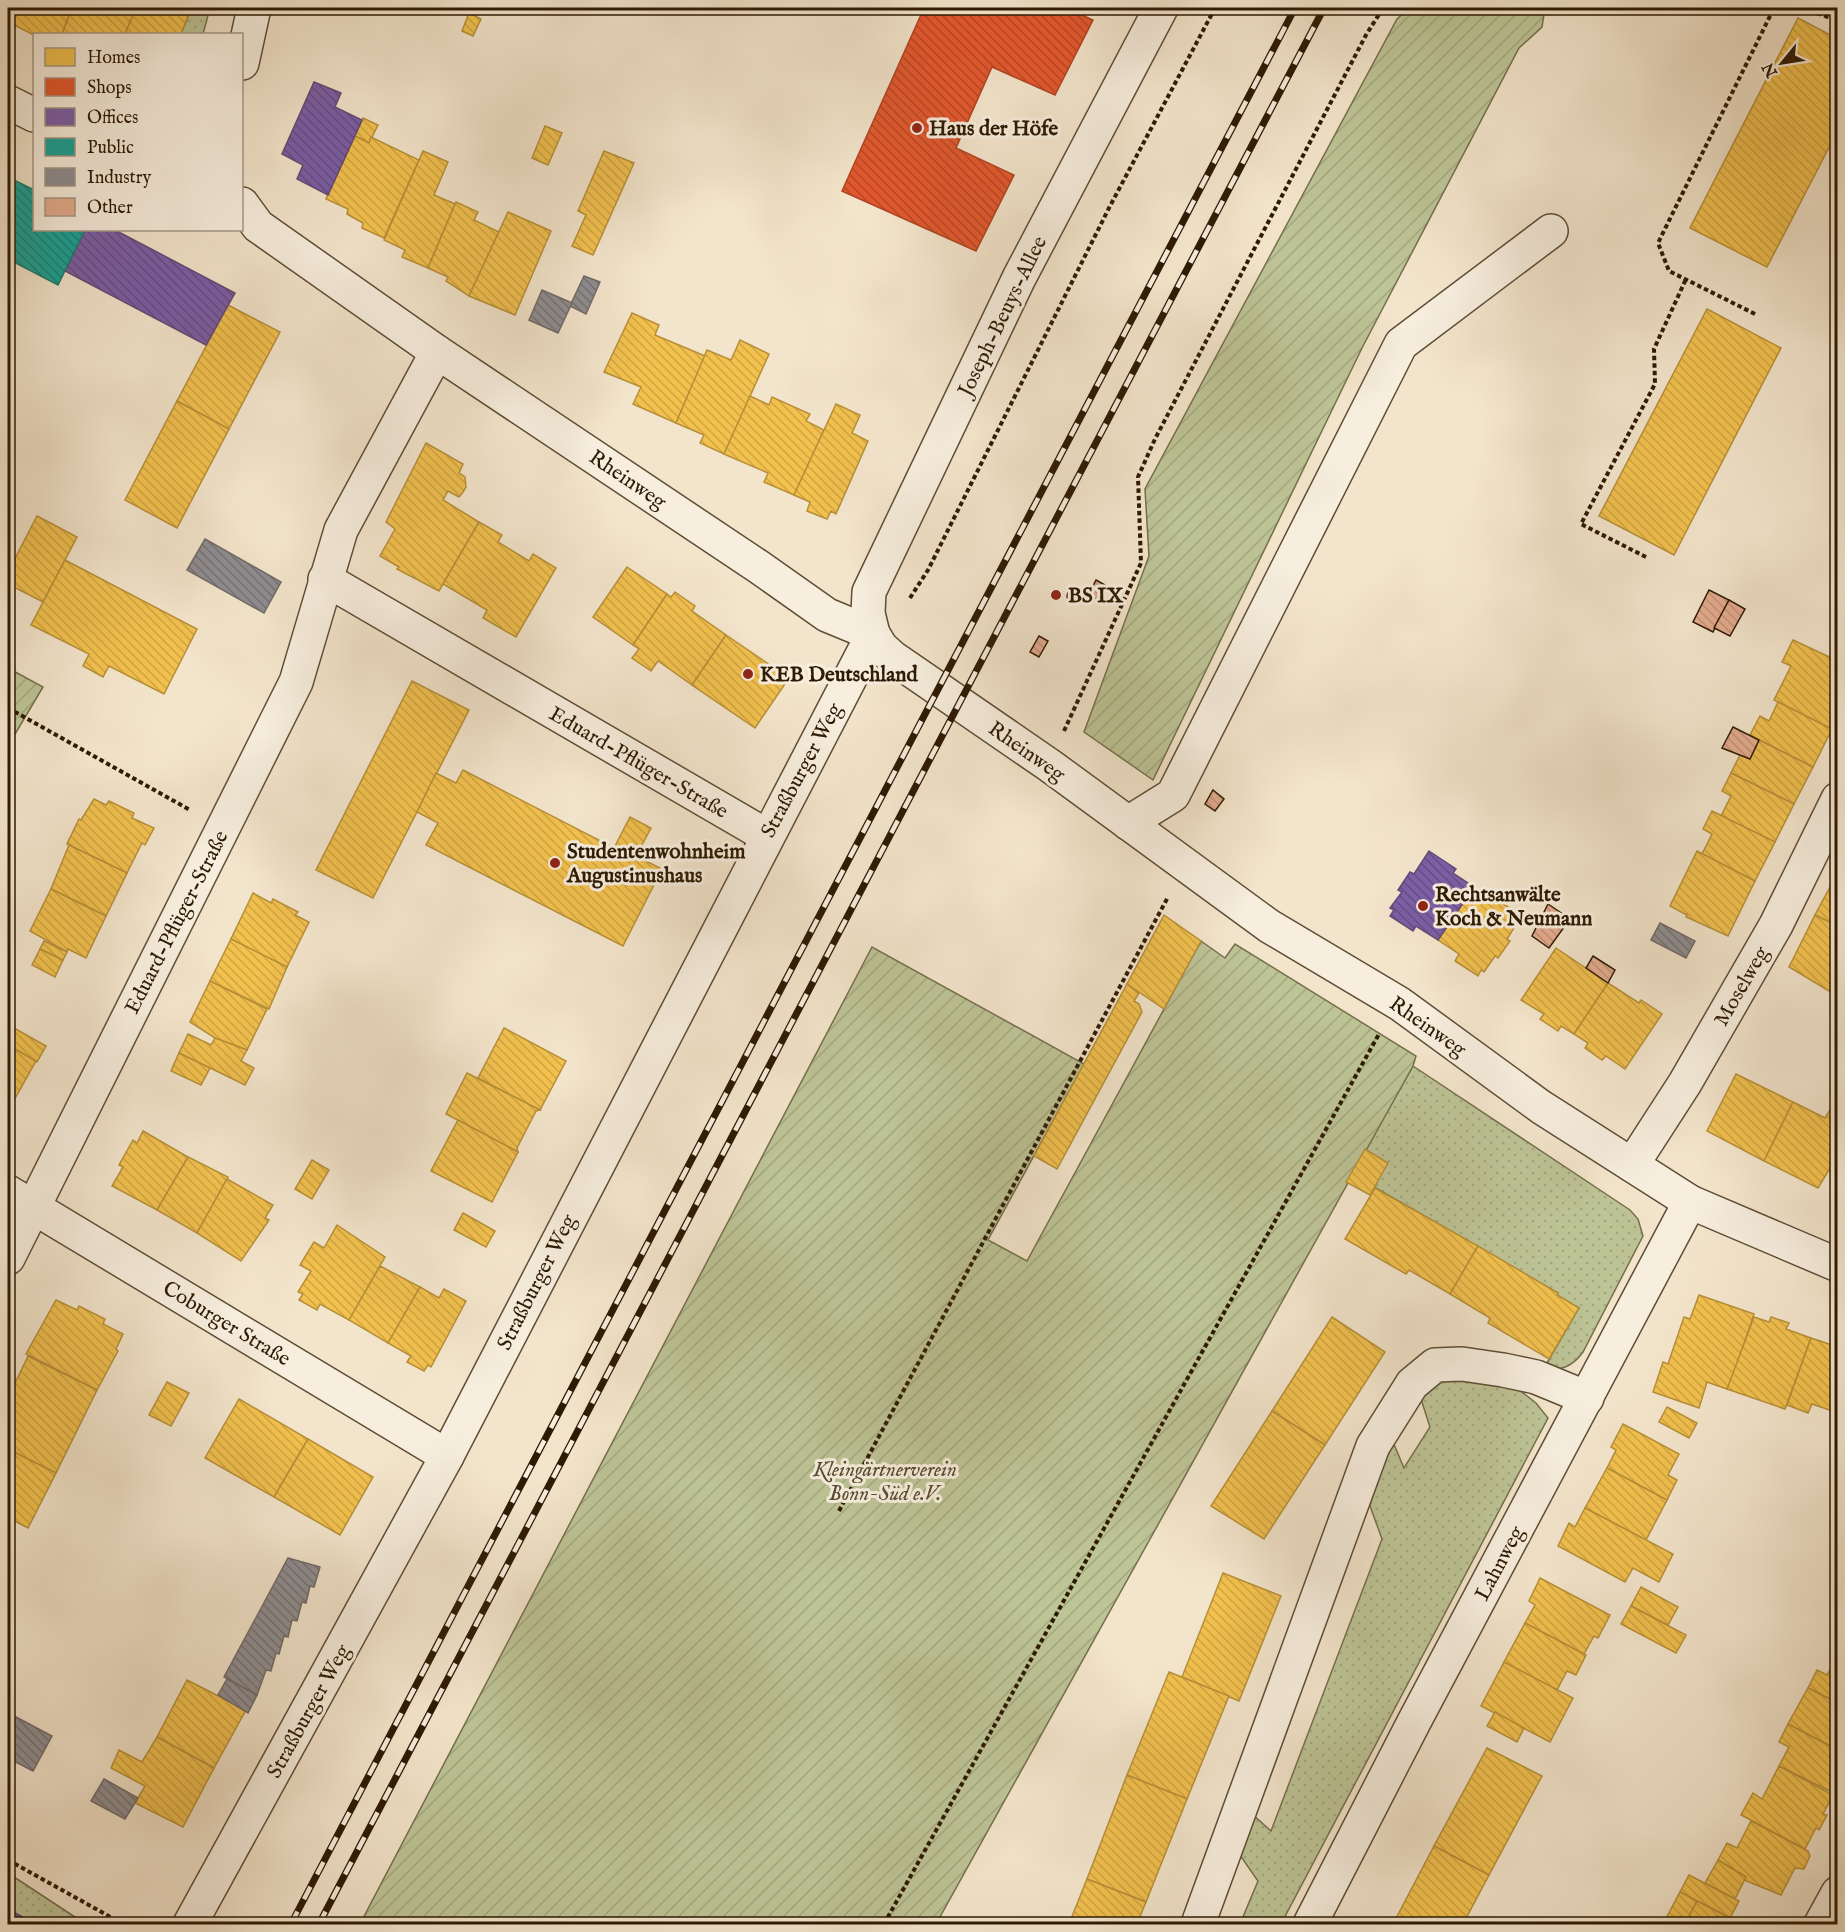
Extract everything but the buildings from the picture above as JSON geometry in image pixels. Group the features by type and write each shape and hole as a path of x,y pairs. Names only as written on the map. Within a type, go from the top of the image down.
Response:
{"street":[{"path":"243,58 254,8"},
{"name":"Joseph-Beuys-Allee","path":"873,634 868,613 869,592 1019,278 1161,8"},
{"path":"8,102 33,114"},
{"name":"Rheinweg","path":"243,205 258,226 436,352 749,560 827,615 873,634 881,647 892,657 1048,765 1269,926 1400,1004 1541,1107 1690,1202 1838,1265"},
{"path":"1128,823 1173,795 1401,344 1551,231"},
{"name":"Eduard-Pflüger-Straße","path":"8,1257 20,1199 222,828 296,682 341,530 436,352"},
{"name":"Eduard-Pflüger-Straße","path":"325,579 767,836"},
{"name":"Straßburger Weg","path":"190,1924 447,1456 873,634"},
{"name":"Moselweg","path":"1632,1165 1685,1083 1776,925 1838,799"},
{"name":"Coburger Straße","path":"20,1199 447,1456"},
{"name":"Lahnweg","path":"1310,1924 1415,1720 1690,1202"},
{"path":"1198,1924 1373,1446 1412,1384 1435,1365 1462,1364 1536,1377 1587,1398"},
{"path":"1821,1924 1838,1893"}],"path":[{"path":"873,634 917,592 1109,208 1215,8"},
{"path":"1048,765 1141,563 1138,477 1155,440 1366,35 1383,8"},
{"path":"1755,314 1670,271 1658,243 1774,8"},
{"path":"1803,8 1833,20 1838,17"},
{"path":"1646,557 1581,524 1655,384 1654,349 1686,279"},
{"path":"8,708 222,828"},
{"path":"839,1510 1186,864"},
{"path":"884,1924 1368,1048 1400,1004"},
{"path":"8,1860 123,1924"}],"green space":[{"path":"188,8 210,8 203,33 181,33 191,9"},
{"path":"1409,8 1545,8 1542,27 1519,48 1362,348 1153,780 1084,732 1149,556 1145,489 1397,19"},
{"path":"8,668 43,687 8,746"},
{"name":"Kleingärtnerverein Bonn-Süd e.V.","path":"1201,941 1225,958 1235,944 1416,1056 1413,1066 936,1924 360,1924 872,947 1084,1064 988,1240 1027,1261"},
{"path":"1413,1066 1630,1210 1638,1219 1643,1236 1583,1352 1566,1367 1544,1368 1579,1308 1557,1295 1558,1293 1374,1187 1365,1149"},
{"path":"1440,1379 1509,1382 1536,1403 1548,1418 1281,1924 1240,1924 1258,1881 1235,1848 1252,1814 1271,1831 1382,1539 1366,1495 1390,1435 1404,1468 1430,1427 1419,1393"},
{"path":"8,1873 86,1924 35,1924 8,1909"}],"railway":[{"path":"291,1924 1295,8"},
{"path":"319,1924 1324,8"}],"place":[{"name":"Haus der Höfe","path":"917,128"},
{"name":"BS IX","path":"1056,595"},
{"name":"KEB Deutschland","path":"748,674"},
{"name":"Studentenwohnheim Augustinushaus","path":"555,863"},
{"name":"Rechtsanwälte Koch & Neumann","path":"1423,906"}]}
